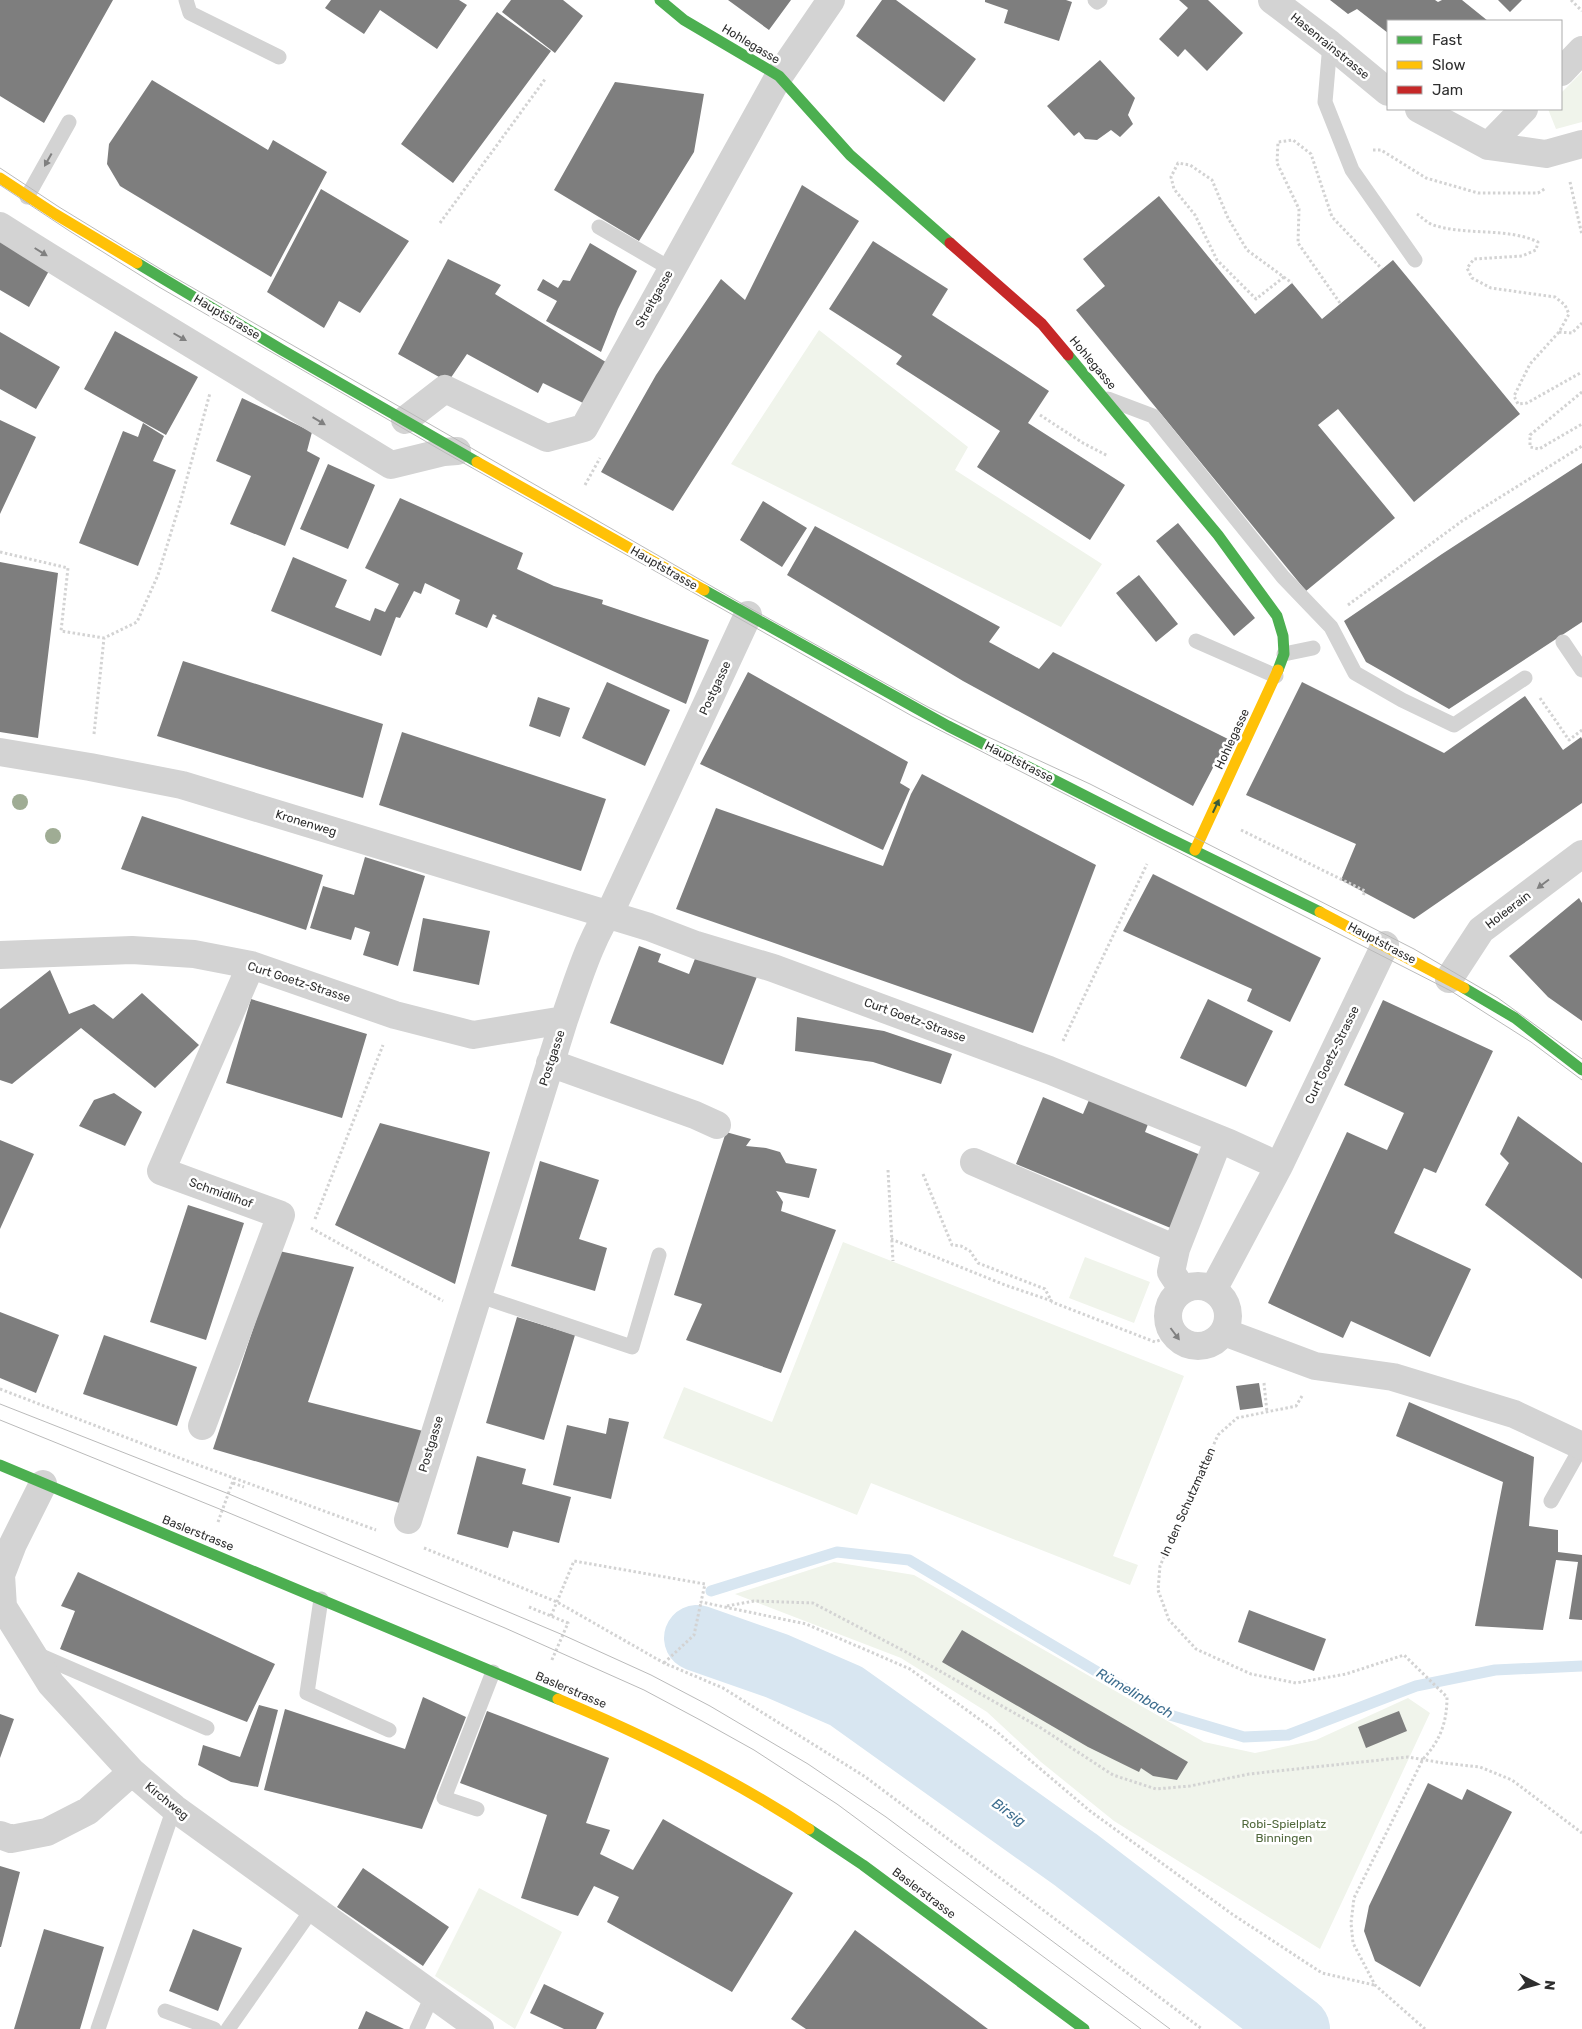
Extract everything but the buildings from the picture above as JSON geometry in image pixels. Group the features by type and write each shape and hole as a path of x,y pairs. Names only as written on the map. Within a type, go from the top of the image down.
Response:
{"main road":[{"name":"Hohlegasse","path":"660,0 684,20 779,76 850,155 1042,324 1218,535 1277,616 1283,636 1284,654 1276,676 1195,850"},
{"name":"Hauptstrasse","path":"0,178 27,198 457,452 948,726 1162,835 1385,945 1448,979 1515,1018 1582,1070"},
{"name":"Baslerstrasse","path":"0,1466 617,1724 703,1766 786,1814 863,1865 1084,2029"}],"street":[{"name":"Streitgasse","path":"405,420 445,389 547,438 584,428 779,76 831,0"},
{"name":"Hasenrainstrasse","path":"1272,0 1330,44 1387,91"},
{"path":"1562,71 1582,50"},
{"path":"1421,110 1488,146 1546,154 1582,144"},
{"path":"1488,146 1523,110"},
{"path":"0,226 110,296 218,359 391,465 444,452 457,452"},
{"name":"Postgasse","path":"408,1520 550,1063 589,951 614,904 748,616"},
{"name":"Kronenweg","path":"0,752 90,767 182,786 607,914"},
{"name":"Holeerain","path":"1448,979 1481,930 1582,854"},
{"name":"Curt Goetz-Strasse","path":"607,914 649,927 696,945 773,968 1049,1070 1219,1138 1279,1166"},
{"name":"Curt Goetz-Strasse","path":"1213,1290 1279,1166 1385,945"},
{"name":"Curt Goetz-Strasse","path":"0,955 132,950 194,954 251,965 395,1015 474,1035 564,1020"},
{"name":"Schmidlihof","path":"251,965 161,1171 281,1215"},
{"path":"550,1063 706,1120"},
{"path":"1183,1290 1171,1272 1176,1249 1219,1138"},
{"path":"974,1162 1176,1249"},
{"path":"202,1426 281,1215"},
{"path":"1198,1286 1213,1290 1224,1301 1228,1316 1224,1332 1212,1344 1195,1347 1183,1343 1173,1335 1168,1323 1168,1310 1173,1299 1183,1290 1198,1286"},
{"path":"1224,1332 1315,1366 1393,1377 1514,1414 1582,1446"},
{"name":"Kirchweg","path":"43,1484 7,1541 1,1575 3,1607 51,1684 132,1772 174,1808 480,2029"},
{"path":"0,1835 11,1839 47,1832 88,1811 132,1772"}],"lane":[{"path":"186,0 190,13 280,57"},
{"path":"1095,0 1097,2 1100,0"},
{"path":"1330,44 1325,102 1352,170 1415,260"},
{"path":"27,198 69,122"},
{"path":"599,227 672,269"},
{"path":"1104,398 1154,416 1283,577 1331,627 1355,673 1402,700 1454,725 1525,678"},
{"path":"1196,641 1276,676"},
{"path":"1564,642 1582,670"},
{"path":"1284,654 1313,648"},
{"path":"473,1306 632,1347 659,1255"},
{"path":"1551,1501 1582,1446"},
{"path":"321,1599 307,1693 389,1730"},
{"path":"31,1652 207,1728"},
{"path":"476,1809 444,1798 493,1672"},
{"path":"98,2029 174,1808"},
{"path":"228,2029 312,1908"},
{"path":"417,2029 433,1994"},
{"path":"165,2011 214,2029"}],"path":[{"path":"1571,0 1582,11"},
{"path":"440,223 546,78"},
{"path":"1340,303 1298,243 1299,209 1277,163 1278,142 1293,140 1311,154 1332,217 1382,269"},
{"path":"1370,157 1369,150 1381,150 1426,178 1478,193 1538,193 1548,187 1549,181"},
{"path":"1284,277 1256,299 1217,260 1195,215 1174,189 1171,177 1178,164 1190,165 1212,180 1228,218 1247,250 1284,277 1292,283"},
{"path":"1568,173 1582,235"},
{"path":"1411,209 1431,224 1459,230 1526,237 1538,242 1536,250 1522,256 1474,259 1467,268 1472,278 1490,288 1555,297 1565,305 1569,314 1559,332 1530,364 1514,396 1518,404 1528,403 1582,372"},
{"path":"1559,332 1572,333 1582,323"},
{"path":"0,552 68,568 61,632 104,638 138,622 158,575 182,500 218,359"},
{"path":"1582,392 1530,435 1530,446 1539,449 1582,424"},
{"path":"1462,521 1582,446"},
{"path":"90,767 104,638"},
{"path":"1539,696 1568,740 1582,730"},
{"path":"1240,830 1365,891 1360,903"},
{"path":"1049,1070 1162,835"},
{"path":"311,1228 395,1015"},
{"path":"888,1170 893,1261"},
{"path":"923,1174 952,1245 961,1246 970,1251 978,1263 1045,1289 1052,1302"},
{"path":"281,1215 473,1306"},
{"path":"891,1239 1005,1286 1155,1342 1173,1335"},
{"name":"In den Schutzmatten","path":"1315,1366 1310,1384 1296,1406 1236,1418 1218,1435 1160,1566 1158,1590 1169,1620 1196,1649 1251,1674 1296,1683 1346,1674 1404,1655 1447,1696 1447,1718 1433,1749 1424,1759"},
{"path":"1263,1380 1267,1412"},
{"path":"0,1389 381,1532"},
{"path":"226,1526 217,1522 234,1478"},
{"path":"233,1483 244,1487"},
{"path":"418,1546 557,1602 664,1663 723,1688 864,1776 1202,2029"},
{"path":"551,1616 574,1561 705,1584 694,1635 664,1663"},
{"path":"725,1607 754,1600 813,1603 906,1652 1041,1728 1113,1775 1156,1789 1190,1786 1249,1774 1408,1757 1480,1767 1512,1780 1582,1833"},
{"path":"702,1602 806,1624 910,1669 997,1732 1090,1812 1232,1914 1322,1973 1375,1985"},
{"path":"529,1608 568,1623 551,1662 544,1660"},
{"path":"1424,1759 1354,1898 1351,1922 1353,1943 1375,1985 1426,2029"}],"green space":[{"path":"1582,72 1582,122 1556,129 1548,110 1562,110 1562,92"},
{"path":"819,330 968,447 955,470 1102,564 1061,627 731,464"},
{"path":"843,1242 1184,1376 1113,1556 1138,1565 1130,1585 871,1483 857,1515 663,1438 684,1387 772,1422"},
{"path":"1085,1257 1150,1282 1134,1323 1069,1298"},
{"name":"Robi-Spielplatz Binningen","path":"834,1562 914,1575 1204,1742 1255,1753 1316,1740 1408,1698 1430,1713 1320,1949 1114,1821 1041,1762 987,1712 901,1658 735,1594"},
{"path":"479,1888 562,1932 515,2029 435,1976"}],"waterway":[{"name":"Rümelinbach","path":"711,1591 837,1552 909,1560 1170,1715 1244,1737 1288,1735 1416,1686 1495,1670 1582,1666"},
{"name":"Birsig","path":"697,1638 777,1666 846,1696 1076,1860 1297,2029"}],"tram line":[{"path":"0,168 59,207 167,273 739,602 928,707 1090,784 1414,949 1498,998 1582,1059"},
{"path":"0,185 159,287 444,452 912,716 1451,991 1531,1042 1582,1080"},
{"path":"0,1404 229,1494 563,1635 651,1675 710,1706 808,1764 886,1817 1170,2029"},
{"path":"0,1420 505,1628 644,1690 754,1750 837,1804 1141,2029"}],"traffic: fast":[{"path":"660,0 684,20 779,76 850,155 950,243"},
{"path":"137,263 282,350 477,462"},
{"path":"1068,355 1218,535 1277,616 1283,636 1284,654 1278,670"},
{"path":"704,590 948,726 1162,835 1320,912"},
{"path":"1464,988 1515,1018 1582,1070"},
{"path":"0,1465 558,1699"},
{"path":"809,1829 863,1865 1084,2029"}],"traffic: slow":[{"path":"0,178 55,214 137,263"},
{"path":"477,462 704,590"},
{"path":"1195,850 1278,670"},
{"path":"1320,912 1464,988"},
{"path":"558,1699 687,1758 749,1792 809,1829"}],"traffic: jam":[{"path":"950,243 1042,324 1068,355"}]}
